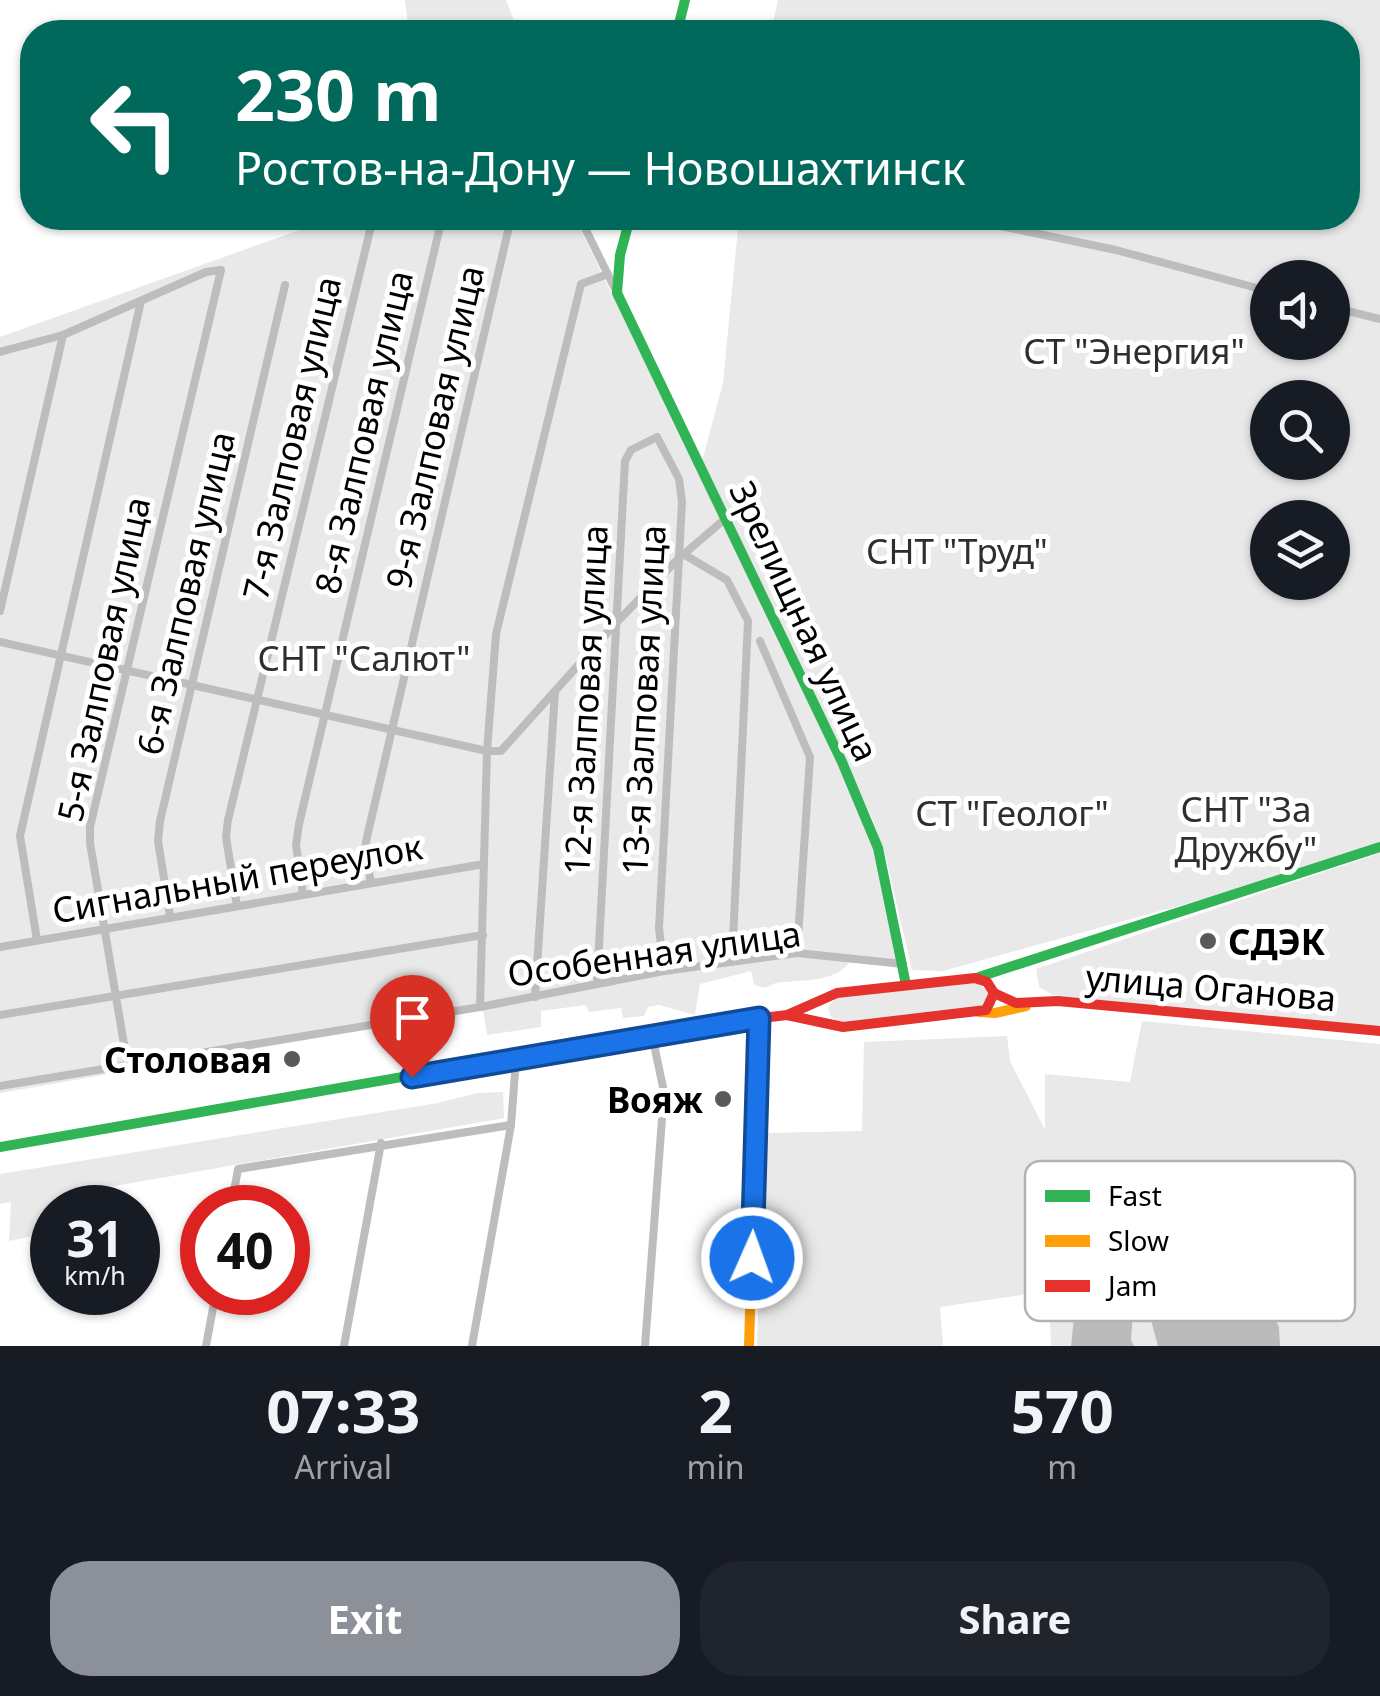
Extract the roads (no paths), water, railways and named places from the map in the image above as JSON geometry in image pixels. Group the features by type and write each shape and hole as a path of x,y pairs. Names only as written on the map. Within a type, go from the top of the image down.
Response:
{"main road":[{"path":"617,292 627,230"},
{"name":"Зрелищная улица","path":"617,292 842,762 878,848 906,985"},
{"path":"0,1147 652,1034 787,1015 838,993 975,978 1380,847"},
{"path":"979,1012 990,1006 993,992 1007,969"},
{"path":"975,978 987,982 993,992"},
{"name":"улица Оганова","path":"993,992 1009,1003 1195,1012 1380,1031"},
{"path":"830,996 824,1008 832,1024"},
{"name":"улица Оганова","path":"787,1015 843,1027 1018,1010 1036,1002"},
{"path":"750,1346 759,1018"}],"street":[{"name":"7-я Залповая улица","path":"237,906 226,838 370,230"},
{"name":"8-я Залповая улица","path":"303,894 296,844 299,824 439,230"},
{"name":"9-я Залповая улица","path":"371,883 365,849 367,836 507,230"},
{"name":"Зрелищная улица","path":"586,230 617,292"},
{"path":"1020,230 1116,250 1250,286"},
{"name":"5-я Залповая улица","path":"126,1062 90,827 221,270 206,272 141,301"},
{"path":"480,1007 486,751 496,634 581,284 608,274"},
{"name":"6-я Залповая улица","path":"170,916 158,841 160,821 286,284"},
{"path":"0,352 63,335 141,301"},
{"path":"37,940 20,836 141,301"},
{"path":"1350,312 1380,319"},
{"path":"0,612 63,335"},
{"name":"13-я Залповая улица","path":"657,437 678,478 682,502 658,928 664,971"},
{"name":"12-я Залповая улица","path":"597,983 626,455 657,437"},
{"path":"0,642 486,751 501,751 617,622 726,518"},
{"path":"681,557 727,580 748,621 732,962"},
{"path":"760,641 810,757 797,953"},
{"path":"535,996 556,690"},
{"name":"Сигнальный переулок","path":"0,946 484,864"},
{"path":"0,1015 484,935"},
{"name":"Особенная улица","path":"0,1086 126,1062 480,1007 664,971 797,953 902,964"},
{"path":"645,1346 664,1092 652,1034"},
{"path":"472,1346 510,1125 516,1060"},
{"path":"235,1185 238,1169 510,1125"},
{"path":"344,1346 381,1144"},
{"path":"206,1346 212,1315"}],"place":[{"name":"СДЭК","path":"1208,941"},
{"name":"Столовая","path":"292,1059"},
{"name":"Вояж","path":"723,1099"}],"park label":[{"name":"СТ \"Энергия\"","path":"1134,350"},
{"name":"СНТ \"Труд\"","path":"957,550"},
{"name":"СНТ \"Салют\"","path":"364,657"},
{"name":"СТ \"Геолог\"","path":"1012,812"},
{"name":"СНТ \"За Дружбу\"","path":"1246,828"}]}
